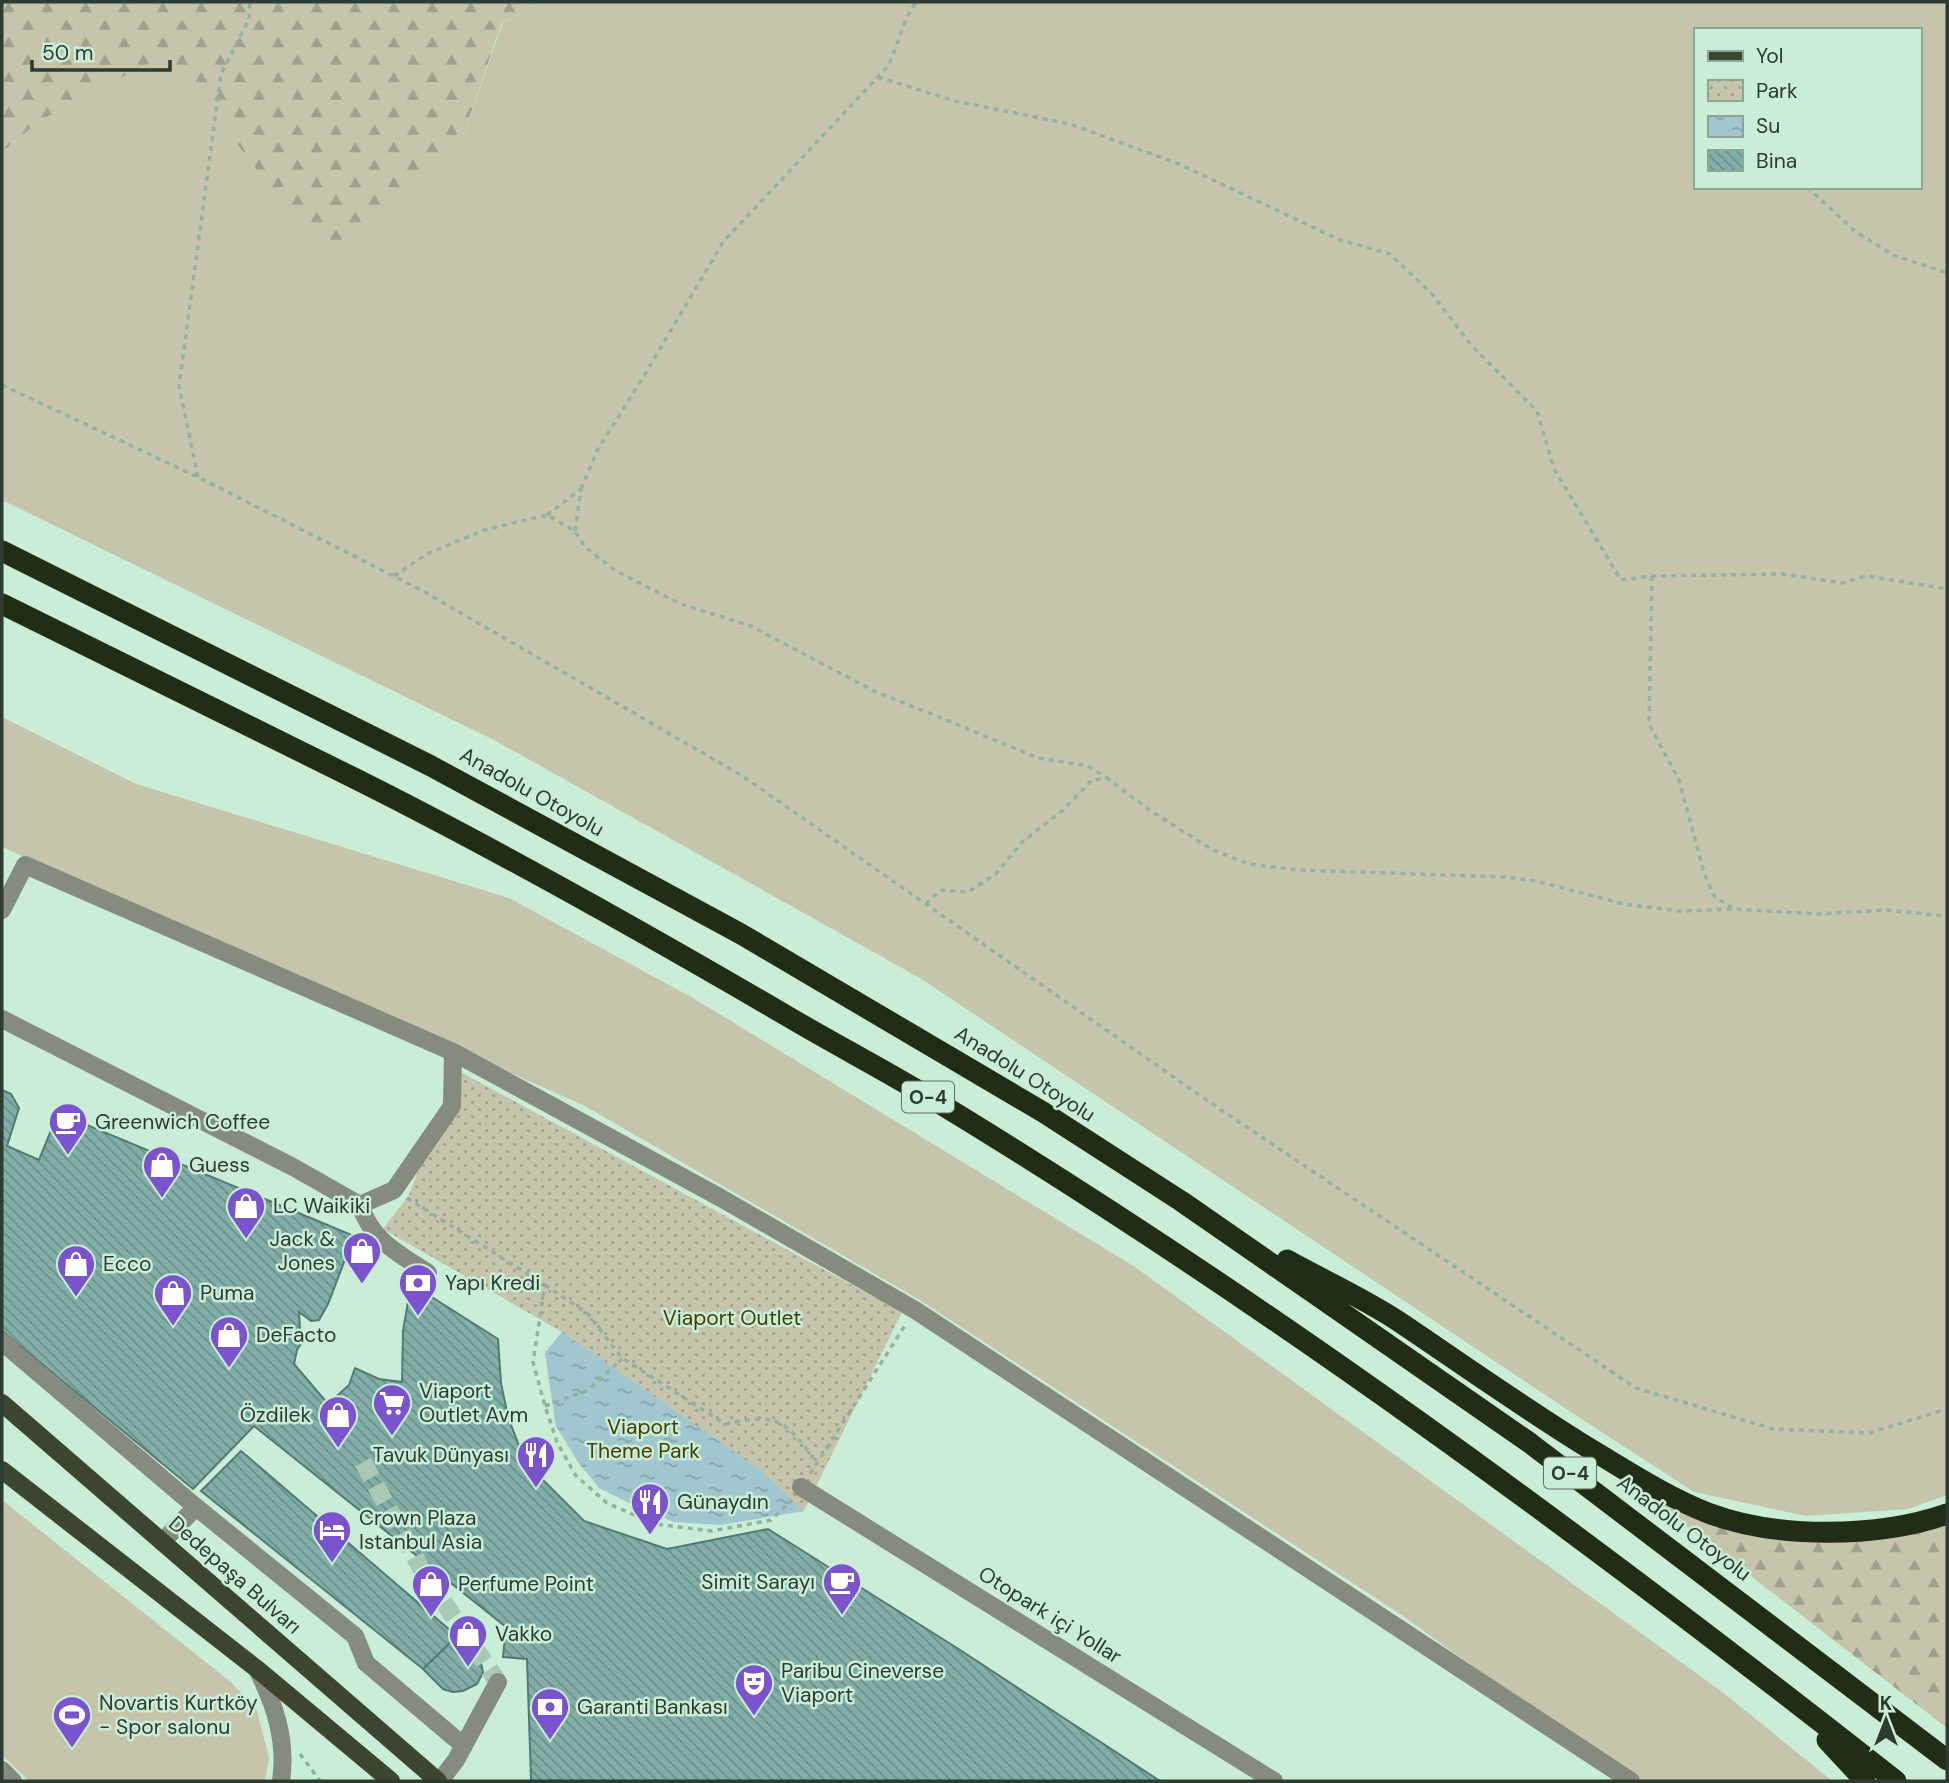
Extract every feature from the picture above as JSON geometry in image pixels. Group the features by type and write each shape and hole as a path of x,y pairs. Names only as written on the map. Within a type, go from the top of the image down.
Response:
{"highway":[{"name":"Anadolu Otoyolu","path":"2,551 432,766 741,934 934,1046 1181,1201 1530,1443 1947,1760"},
{"name":"O-4","path":"2,604 360,780 647,934 931,1099 1071,1186 1303,1339 1518,1494 1896,1781"},
{"path":"1181,1201 1395,1320 1545,1422 1638,1479 1708,1513 1757,1525 1820,1533 1879,1531 1947,1514"},
{"path":"1788,1697 1865,1781"}],"main road":[{"name":"Dedepaşa Bulvarı","path":"2,1404 439,1781"},
{"path":"2,1470 257,1670 391,1781"}],"street":[{"path":"2,909 25,865 453,1052 721,1198 915,1310 1631,1781"},
{"path":"2,1019 293,1167 360,1205 377,1238 428,1273"},
{"path":"360,1205 394,1190 452,1106 453,1052"},
{"path":"2,1342 196,1507 355,1636 366,1663 464,1745"},
{"name":"Otopark içi Yollar","path":"802,1488 1274,1781"},
{"path":"162,1542 196,1507"},
{"path":"257,1670 270,1696 280,1726 283,1768 281,1781"},
{"path":"439,1781 464,1745 498,1682"},
{"path":"2,1770 13,1781"}],"path":[{"path":"198,477 179,386 221,74 249,19 250,2"},
{"path":"575,531 580,489 598,449 723,242 889,65 906,19 916,2"},
{"path":"878,77 955,101 1070,124 1179,164 1340,240 1390,254 1432,294 1471,345 1537,411 1554,468 1621,580 1652,576 1783,574 1842,583 1867,576 1947,589"},
{"path":"1809,189 1856,232 1893,255 1947,274"},
{"path":"2,385 198,477 394,576 741,775 1220,1109 1636,1388 1773,1429 1869,1433 1947,1409"},
{"path":"394,576 427,554 484,530 547,515 580,489"},
{"path":"547,515 575,531 585,547 616,571 681,604 751,626 874,691 1038,758 1088,766 1211,849 1249,864 1298,870 1506,877 1536,881 1624,904 1679,911 1734,909 1817,914 1886,910 1947,916"},
{"path":"1652,576 1649,724 1679,780 1704,873 1714,896 1734,909"},
{"path":"926,904 940,890 968,892 996,874 1022,842 1062,811 1092,780 1107,778"},
{"path":"394,1190 588,1314 622,1358 725,1424 751,1418 769,1420 791,1429 817,1463"},
{"path":"545,1285 533,1362 557,1442 576,1476 607,1503 654,1524 712,1531 771,1520 802,1488 915,1310"},
{"path":"545,1406 588,1390 622,1358"},
{"path":"280,1726 320,1781"}],"green space":[{"path":"2,2 541,2 502,22 458,151 327,260 167,54 41,120 2,152"},
{"path":"541,2 1947,2 1947,1495 1908,1509 1806,1516 1694,1492 920,978 494,740 2,500 2,152 41,120 167,54 327,259 458,151 503,22"},
{"path":"2,717 136,784 509,898 693,998 1135,1267 1725,1694 1832,1781 1638,1781 1615,1769 1403,1616 918,1299 585,1106 2,847"},
{"name":"Viaport Outlet","path":"455,1069 902,1312 804,1511 674,1522 599,1488 556,1426 545,1353 562,1332 383,1229 409,1195"},
{"path":"1636,1487 1836,1542 1900,1537 1947,1525 1947,1728"},
{"path":"2,1500 232,1683 257,1711 269,1758 265,1781 29,1781 2,1755"}],"water":[{"name":"Viaport Theme Park","path":"562,1332 762,1471 804,1511 720,1525 674,1522 599,1488 578,1462 556,1426 545,1353"}],"building":[{"name":"Viaport Outlet Avm","path":"2,1090 11,1094 19,1108 7,1146 39,1160 54,1123 68,1117 354,1236 328,1304 319,1320 311,1321 299,1312 300,1329 304,1339 297,1350 294,1364 328,1404 349,1385 355,1368 379,1379 402,1382 403,1331 411,1284 498,1339 501,1383 508,1417 520,1448 539,1476 584,1521 667,1549 768,1529 957,1648 1160,1781 534,1781 531,1779 527,1659 503,1657 506,1627 254,1426 193,1489 2,1331"},
{"name":"Crown Plaza Istanbul Asia","path":"241,1451 457,1636 423,1669 201,1491"},
{"path":"457,1636 476,1655 483,1672 477,1684 463,1691 453,1692 443,1689 423,1669"}],"tunnel":[{"path":"363,1462 423,1572 498,1682"}],"place":[{"name":"Greenwich Coffee","path":"68,1156"},
{"name":"Guess","path":"162,1199"},
{"name":"LC Waikiki","path":"246,1240"},
{"name":"Jack & Jones","path":"362,1285"},
{"name":"Ecco","path":"76,1298"},
{"name":"Yapı Kredi","path":"418,1317"},
{"name":"Puma","path":"173,1327"},
{"name":"DeFacto","path":"229,1369"},
{"name":"Viaport Outlet Avm","path":"392,1437"},
{"name":"Özdilek","path":"338,1449"},
{"name":"Tavuk Dünyası","path":"536,1489"},
{"name":"Günaydın","path":"650,1536"},
{"name":"Crown Plaza Istanbul Asia","path":"332,1564"},
{"name":"Simit Sarayı","path":"842,1616"},
{"name":"Perfume Point","path":"431,1618"},
{"name":"Vakko","path":"468,1668"},
{"name":"Paribu Cineverse Viaport","path":"754,1717"},
{"name":"Garanti Bankası","path":"550,1741"},
{"name":"Novartis Kurtköy - Spor salonu","path":"72,1749"}]}
